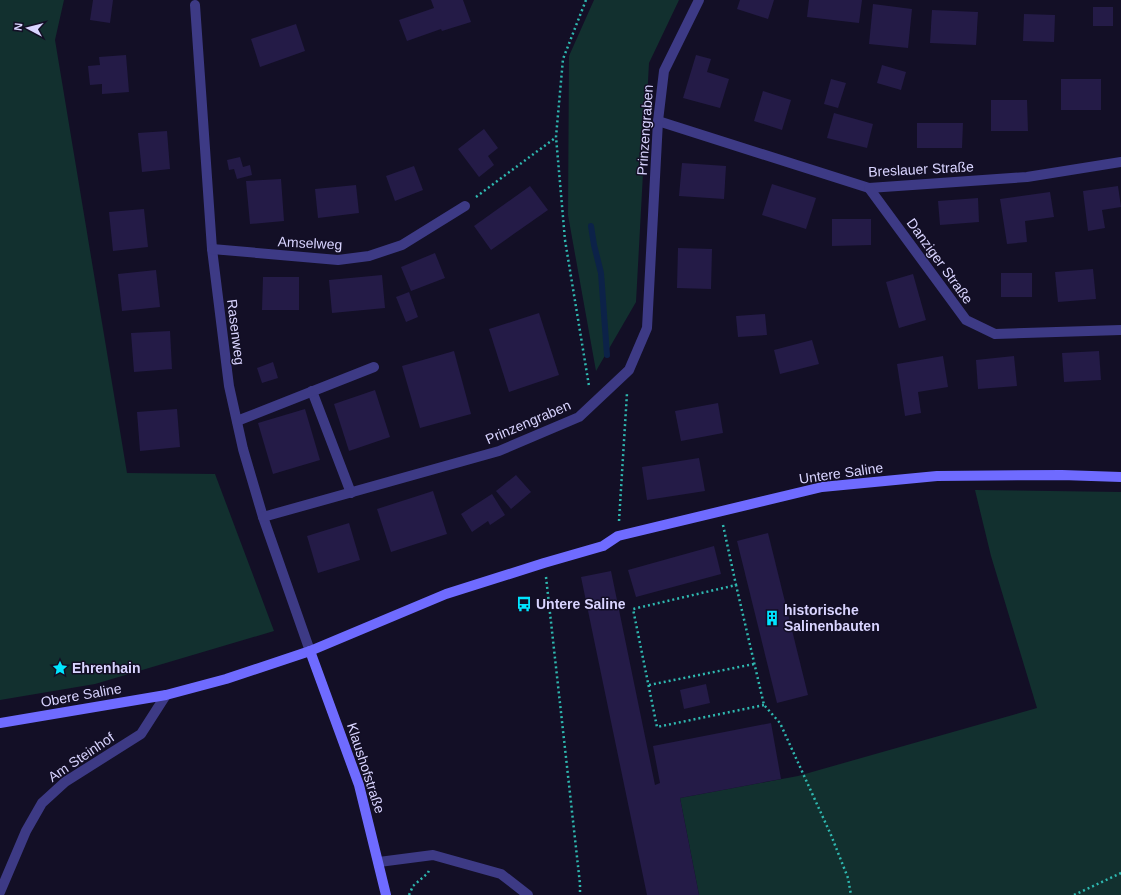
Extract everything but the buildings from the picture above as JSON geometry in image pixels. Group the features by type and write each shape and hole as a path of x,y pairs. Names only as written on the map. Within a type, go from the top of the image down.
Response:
{"main road":[{"name":"Untere Saline","path":"166,695 226,678 310,651 446,594 603,546 618,536 822,487 937,476 1062,475 1121,477"},
{"name":"Klaushofstraße","path":"310,651 359,785 386,895"},
{"name":"Obere Saline","path":"0,723 166,695"}],"street":[{"name":"Prinzengraben","path":"263,517 499,451 579,417 628,370 648,328 658,121 664,71 699,0"},
{"name":"Rasenweg","path":"195,5 212,249 229,386 263,517 310,651"},
{"name":"Breslauer Straße","path":"658,121 869,188 1027,176 1121,162"},
{"name":"Danziger Straße","path":"869,188 966,320 995,334 1121,330"},
{"name":"Amselweg","path":"212,249 338,260 369,256 402,245 465,206"},
{"path":"237,421 374,367"},
{"path":"312,391 351,493"},
{"name":"Am Steinhof","path":"0,892 26,831 42,803 65,782 141,734 166,695"},
{"path":"379,862 433,856 501,874 528,895"}],"path":[{"path":"586,0 563,59 556,137 565,240 592,404"},
{"path":"465,206 556,137"},
{"path":"618,536 628,370"},
{"path":"720,512 764,705 780,723 831,835 848,878 851,895"},
{"path":"544,563 580,895"},
{"path":"736,585 633,609 657,727 764,705"},
{"path":"649,685 754,664"},
{"path":"409,895 413,886 428,873 433,856"},
{"path":"1074,895 1121,873"}],"green space":[{"path":"0,0 64,0 55,40 127,473 215,474 274,631 95,684 0,700"},
{"path":"594,0 679,0 649,63 636,302 596,371 568,215 569,56"},
{"path":"975,490 1121,492 1121,895 699,895 680,798 798,776 1037,708 991,556"}],"waterway":[{"path":"591,226 601,273 607,355"}],"place":[{"name":"Untere Saline","path":"524,604"},
{"name":"historische Salinenbauten","path":"772,618"},
{"name":"Ehrenhain","path":"60,668"}]}
